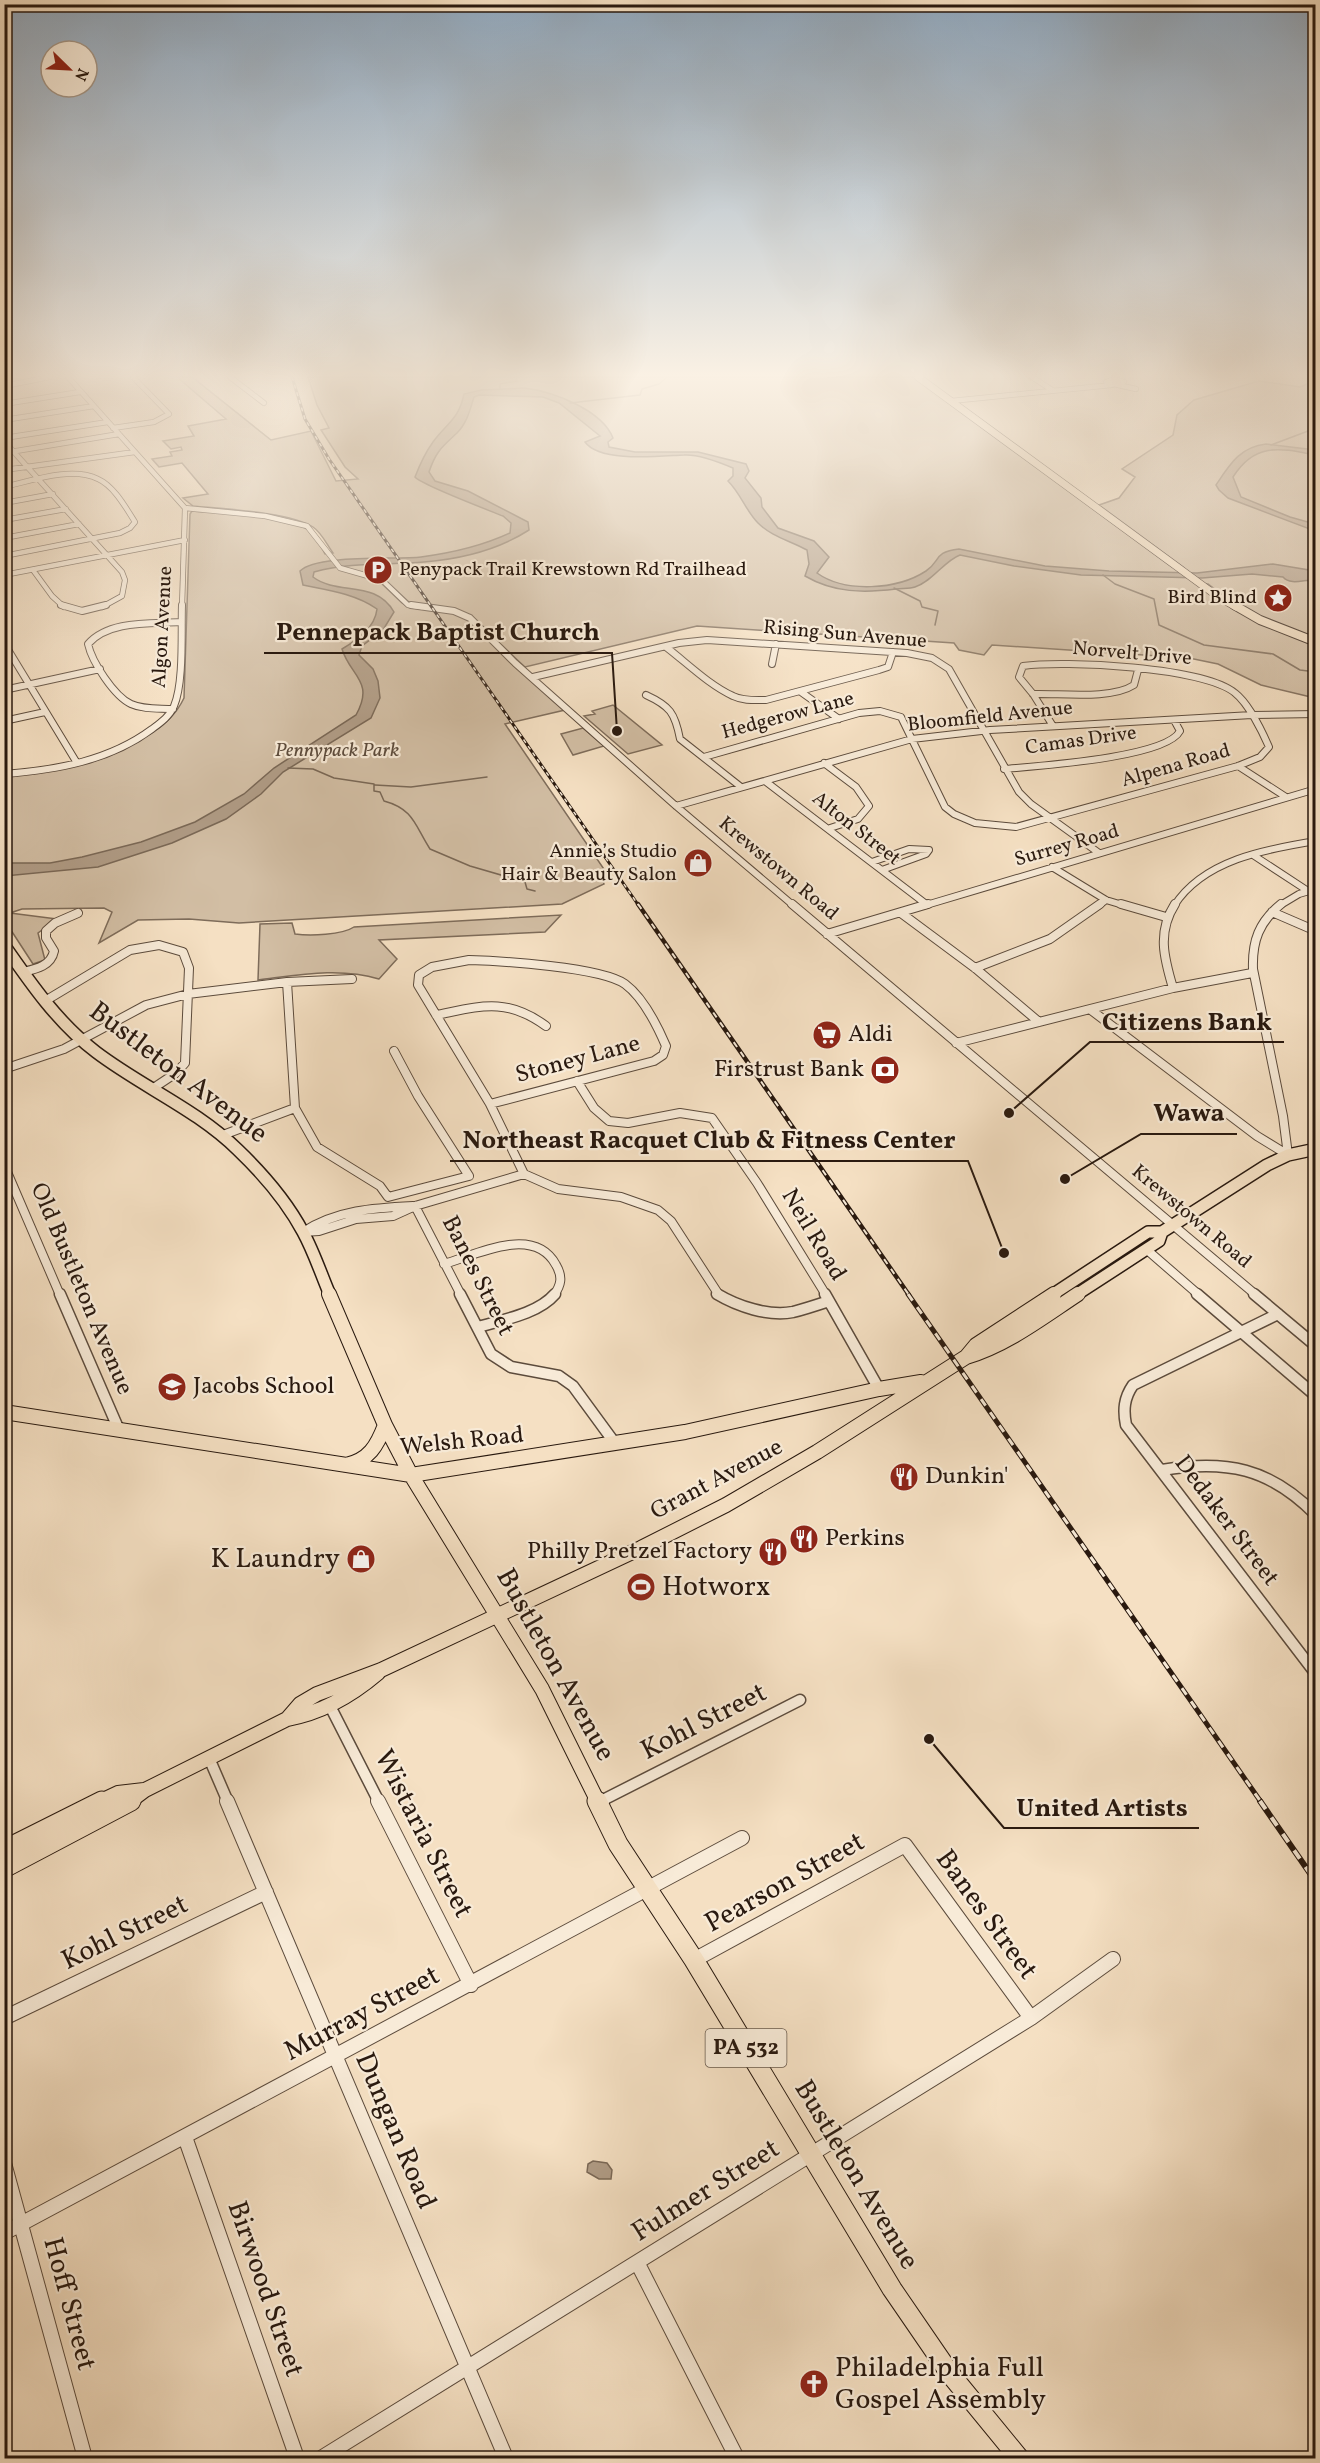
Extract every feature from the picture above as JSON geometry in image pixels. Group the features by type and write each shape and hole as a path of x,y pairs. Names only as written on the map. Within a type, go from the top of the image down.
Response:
{"main road":[{"path":"1075,492 1198,582 1245,613 1316,642"},
{"name":"Bustleton Avenue","path":"4,945 45,1000 81,1040 109,1062 187,1109 223,1135 262,1172 303,1232 385,1425 411,1475 547,1697 618,1844 694,1960 916,2326 951,2374 1019,2458"},
{"path":"1288,1155 1316,1149"},
{"name":"Grant Avenue","path":"966,1357 976,1345 1148,1232 1161,1232 1251,1174 1288,1155"},
{"name":"Grant Avenue","path":"287,1719 300,1704 358,1676 381,1670 657,1540 726,1505 820,1451 888,1405 966,1357 983,1352 1022,1331 1159,1241 1161,1232"},
{"name":"Welsh Road","path":"4,1412 411,1475 686,1432 850,1395 928,1381"},
{"name":"Welsh Road","path":"850,1395 875,1398 888,1405"},
{"path":"342,1466 353,1464 371,1454 385,1425"},
{"name":"Grant Avenue","path":"4,1868 123,1808 145,1790 287,1719 307,1716 363,1687 381,1670"},
{"name":"Grant Avenue","path":"4,1850 118,1793 145,1790"}],"street":[{"path":"4,556 125,532 135,522 111,492"},
{"path":"171,492 185,508"},
{"path":"4,503 53,494 108,555 125,580 122,596 104,607 69,608 60,605 33,570"},
{"name":"Algon Avenue","path":"173,709 179,684 185,508"},
{"name":"Krewstown Road","path":"185,508 289,520 311,529 339,567 382,580 408,605 463,614 676,806 1316,1346"},
{"path":"4,520 66,509"},
{"path":"4,538 79,524"},
{"path":"4,575 185,540"},
{"path":"173,709 139,706 124,701 88,650 88,644 90,639 104,632 126,626 180,622"},
{"name":"Rising Sun Avenue","path":"533,677 707,640 921,655 941,662 949,669 1019,792 1099,853"},
{"path":"4,643 77,763"},
{"path":"772,664 776,644"},
{"path":"666,647 734,697 757,701 801,692 888,667 893,652"},
{"path":"4,660 14,658"},
{"name":"Norvelt Drive","path":"1034,694 1019,677 1023,666 1029,664 1044,663 1186,673 1212,680 1236,693 1252,715"},
{"path":"4,690 100,669"},
{"path":"1053,726 1034,694 1117,691 1132,687 1136,682 1138,670"},
{"path":"801,692 839,719"},
{"path":"646,695 657,700 676,717 680,739 741,787"},
{"path":"4,774 38,771 77,763 133,741 156,726 173,709"},
{"path":"4,721 45,712"},
{"name":"Alpena Road","path":"882,712 901,717 945,807 954,814 975,823 1000,827 1016,827 1051,818 1257,759 1268,751 1269,747 1252,715"},
{"name":"Hedgerow Lane","path":"704,757 859,713 882,712"},
{"name":"Bloomfield Avenue","path":"676,806 912,739 982,730 1252,715 1316,714"},
{"name":"Camas Drive","path":"1004,769 1099,759 1165,743 1178,735 1180,731 1174,720"},
{"path":"824,763 856,785 869,806 867,813 859,819 830,828"},
{"path":"1238,766 1286,796"},
{"name":"Alton Street","path":"765,781 830,828 926,904"},
{"name":"Surrey Road","path":"827,934 1286,796 1316,789"},
{"path":"1173,988 1163,951 1166,917 1187,889 1231,861 1270,849 1316,842"},
{"path":"872,862 920,847 929,850 926,854 882,870"},
{"path":"1253,855 1312,890"},
{"path":"1052,867 1106,900 1166,917"},
{"path":"1288,1155 1281,1104 1258,987 1252,973 1252,948 1260,922 1289,898 1312,890"},
{"path":"975,968 1050,939 1106,900"},
{"path":"1272,912 1316,931"},
{"path":"23,972 43,966 52,958 54,951 46,938 46,931 55,923 78,913"},
{"path":"901,913 975,968 1039,1022"},
{"path":"45,1000 130,950 159,945 176,948 183,952 187,959 188,994 185,1063 176,1073 152,1089"},
{"name":"Stoney Lane","path":"436,1015 418,985 420,974 427,968 446,963 510,961 621,982 638,998 665,1043 663,1055 654,1061 490,1104"},
{"path":"956,1043 1173,988 1252,973"},
{"path":"4,1069 44,1057 146,1005 188,994 287,982 352,979"},
{"path":"287,982 295,1108 317,1147 380,1186 388,1197 469,1176 418,1095 394,1051"},
{"path":"546,1026 526,1011 509,1005 485,1006 436,1015 490,1104 524,1174 558,1189 621,1197 658,1210 671,1221 717,1294 734,1303 775,1313 792,1312 829,1302"},
{"path":"1091,1010 1257,1136 1288,1155"},
{"name":"Neil Road","path":"577,1081 602,1116 614,1122 633,1123 686,1112 712,1118 738,1154 829,1302 879,1389"},
{"path":"223,1135 295,1108"},
{"name":"Old Bustleton Avenue","path":"4,1165 119,1430"},
{"path":"303,1232 319,1231 356,1219 393,1216 416,1206 524,1174"},
{"name":"Banes Street","path":"416,1206 491,1354 511,1367 559,1376 573,1386 614,1442"},
{"path":"444,1264 515,1244 531,1246 551,1256 558,1267 562,1278 557,1295 544,1304 478,1328"},
{"path":"1146,1249 1316,1396"},
{"path":"1242,1332 1278,1314"},
{"name":"Dedaker Street","path":"1242,1332 1131,1388 1122,1410 1126,1425 1316,1674"},
{"path":"1162,1470 1189,1464 1235,1466 1281,1484 1302,1498 1316,1515"},
{"name":"Kohl Street","path":"598,1803 800,1700"},
{"name":"Wistaria Street","path":"329,1704 471,1985"},
{"name":"Dungan Road","path":"209,1758 506,2458"},
{"name":"Murray Street","path":"4,2233 742,1838"},
{"name":"Banes Street","path":"900,1848 905,1845 1031,2018"},
{"name":"Pearson Street","path":"694,1960 900,1848"},
{"name":"Kohl Street","path":"4,2018 266,1892"},
{"name":"Fulmer Street","path":"321,2458 638,2264 1031,2018 1113,1959"},
{"name":"Birwood Street","path":"185,2137 297,2458"},
{"name":"Hoff Street","path":"4,2163 85,2458"},
{"path":"638,2264 738,2458"}],"green space":[{"name":"Pennypack Park","path":"206,492 1070,492 1172,567 1183,567 1099,505 1119,498 1124,492 1315,492 1315,639 1234,603 1208,584 1197,584 1238,612 1315,645 1315,698 1261,685 1218,664 1189,658 992,645 984,655 959,650 954,643 697,626 525,667 468,614 410,603 384,579 354,571 381,583 409,607 450,612 466,617 565,710 505,724 610,878 603,882 604,884 562,904 239,923 189,919 138,920 99,943 112,912 104,908 22,909 10,913 57,919 38,933 45,960 33,964 5,921 5,777 52,768 126,746 153,732 176,712 184,698 190,514 192,511 250,515 294,523 312,533 325,554 333,553 313,527 302,522 255,512 193,506 183,498 208,494"},
{"path":"613,705 662,745 628,754 584,716 595,714 592,711"},
{"path":"583,728 604,746 573,755 561,734"},
{"path":"561,915 545,932 379,940 397,959 379,979 349,973 334,973 258,980 260,924 292,923 295,934 317,935 342,932 354,927"}],"shaded area":[{"path":"444,492 470,492 528,522 529,530 492,548 451,559 355,565 314,572 313,577 323,583 377,595 394,612 383,630 362,646 359,655 373,669 378,681 380,698 371,718 283,772 261,794 226,819 172,843 98,867 5,876 5,863 50,863 82,857 141,842 195,822 244,794 274,768 356,715 361,704 362,686 342,649 369,628 377,609 351,596 303,585 300,571 322,562 421,557 478,545 510,533 511,523 503,516"},
{"path":"737,492 756,492 761,498 762,507 778,528 814,541 829,557 817,573 842,584 856,586 871,587 901,582 926,571 945,552 959,549 1045,566 1109,571 1197,573 1273,564 1315,571 1315,580 1294,582 1283,577 1252,574 1202,578 1081,575 1014,566 960,555 915,587 872,591 838,589 805,576 809,564 807,550 769,532 754,518"},
{"path":"1221,492 1239,492 1241,497 1290,517 1315,524 1315,531 1228,498"},
{"path":"593,2161 607,2163 612,2170 611,2179 599,2179 587,2172 588,2164"}],"waterway":[{"path":"1103,575 1115,584 1154,599 1159,625 1204,645 1273,654 1300,670 1316,672"},
{"path":"894,588 920,601 922,607 938,611 935,625"},
{"path":"288,768 313,769 334,778 374,784 374,791 380,792 384,801 394,804 413,819 430,849 470,866 525,882 527,889 535,891"},
{"path":"375,785 411,787 487,777"}],"railway":[{"path":"352,492 639,906"},
{"path":"638,904 909,1295"},
{"path":"908,1294 1261,1802"},
{"path":"1260,1801 1316,1882"}],"place":[{"name":"Penypack Trail Krewstown Rd Trailhead","path":"378,570"},
{"name":"Bird Blind","path":"1278,598"},
{"name":"Pennepack Baptist Church","path":"617,731"},
{"name":"Annie’s Studio Hair & Beauty Salon","path":"698,863"},
{"name":"Aldi","path":"827,1035"},
{"name":"Firstrust Bank","path":"885,1070"},
{"name":"Citizens Bank","path":"1009,1113"},
{"name":"Wawa","path":"1065,1179"},
{"name":"Northeast Racquet Club & Fitness Center","path":"1004,1253"},
{"name":"Jacobs School","path":"172,1387"},
{"name":"Dunkin'","path":"904,1477"},
{"name":"Perkins","path":"804,1539"},
{"name":"Philly Pretzel Factory","path":"773,1552"},
{"name":"K Laundry","path":"361,1559"},
{"name":"Hotworx","path":"641,1587"},
{"name":"United Artists","path":"929,1739"},
{"name":"Philadelphia Full Gospel Assembly","path":"814,2384"}]}
